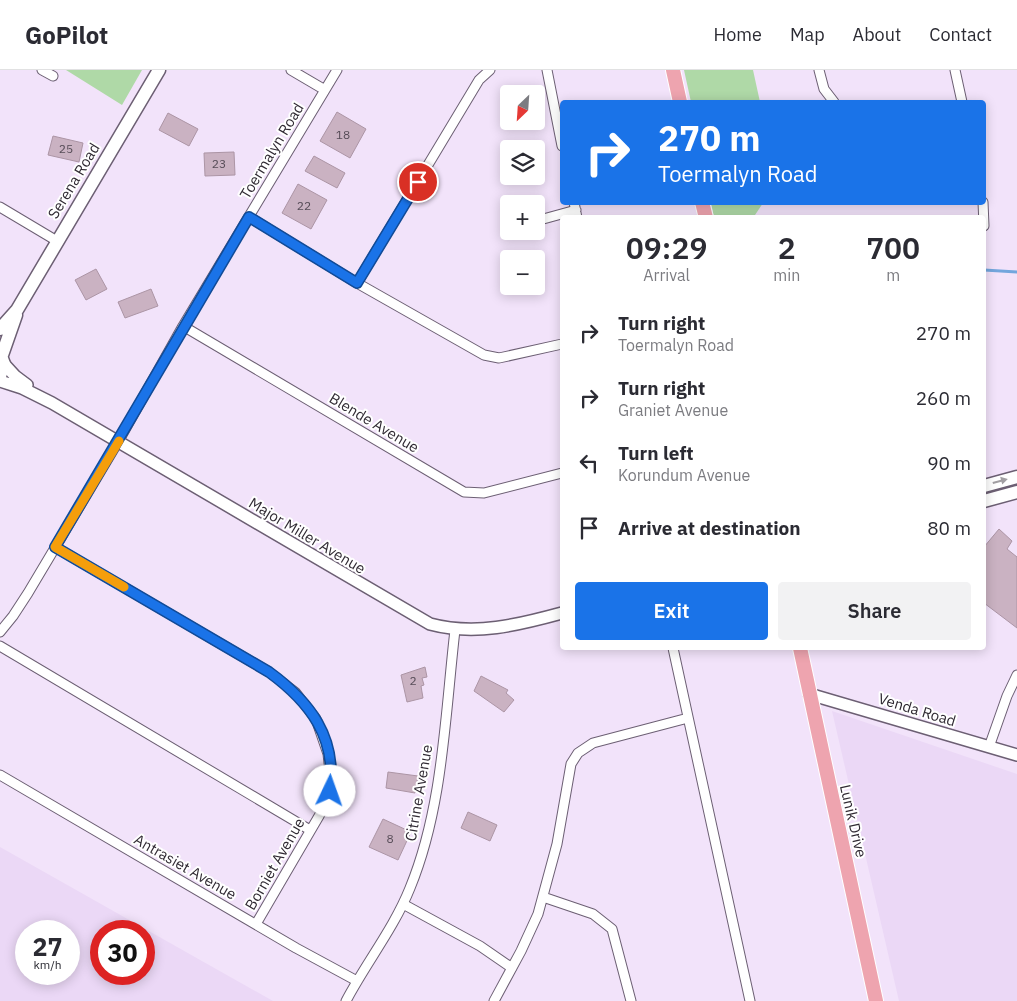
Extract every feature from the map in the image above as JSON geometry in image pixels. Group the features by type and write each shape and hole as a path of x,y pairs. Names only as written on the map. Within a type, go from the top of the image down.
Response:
{"main road":[{"name":"Serena Road","path":"0,329 17,310 159,70"},
{"path":"673,70 680,100"},
{"name":"Serena Road","path":"2,362 17,310"},
{"path":"986,485 1017,476"},
{"path":"986,500 1017,492"},
{"name":"Lunik Drive","path":"800,650 876,1001"}],"street":[{"path":"42,70 53,76"},
{"path":"291,70 325,90"},
{"name":"Toermalyn Road","path":"0,632 13,616 118,442 183,326 337,70"},
{"path":"357,283 479,80 490,70"},
{"path":"547,70 560,136"},
{"path":"819,70 824,89 832,100"},
{"path":"955,70 962,100"},
{"path":"0,207 57,241"},
{"path":"545,219 576,210"},
{"path":"249,217 357,283 491,358 511,356 560,344"},
{"name":"Blende Avenue","path":"183,326 464,492 484,493 560,474"},
{"name":"Major Miller Avenue","path":"2,362 15,376 52,403"},
{"name":"Major Miller Avenue","path":"0,381 22,388 52,403 416,618 430,624 455,630 495,628 560,614"},
{"name":"Borniet Avenue","path":"55,547 269,672 305,703 312,712 320,728 331,768 330,791 325,804 256,924"},
{"name":"Citrine Avenue","path":"346,1001 356,981 403,904 430,830 437,790 455,630"},
{"path":"0,646 310,830"},
{"path":"673,650 750,1001"},
{"path":"989,747 1006,696 1017,676"},
{"name":"Venda Road","path":"809,694 1017,755"},
{"path":"494,1001 530,933 544,897 557,844 571,764 578,753 593,743 688,718"},
{"name":"Antrasiet Avenue","path":"0,775 356,981"},
{"path":"544,897 582,909 607,922 616,938 631,1001"},
{"path":"403,904 480,946 512,968"}],"shaded area":[{"path":"832,711 1017,774 1017,1001 899,1001"},
{"path":"0,847 129,920 90,920 90,985 155,985 155,934 273,1001 0,1001"}],"green space":[{"path":"66,70 142,70 122,105"},
{"path":"684,70 753,70 760,100 691,100"},
{"path":"712,205 762,205 755,215 714,215"}],"building":[{"path":"337,112 366,129 350,158 320,141"},
{"path":"168,113 198,129 189,146 159,130"},
{"path":"53,136 83,143 79,162 48,155"},
{"path":"234,152 235,175 205,176 204,153"},
{"path":"314,156 345,173 337,188 305,171"},
{"path":"298,184 327,200 311,229 282,213"},
{"path":"96,269 107,289 86,300 75,280"},
{"path":"151,289 158,306 125,318 118,302"},
{"path":"999,529 1012,541 1007,549 1017,557 1017,628 986,605 986,545"},
{"path":"425,667 427,677 422,678 424,685 421,686 423,698 407,702 401,675"},
{"path":"481,676 508,690 506,693 514,700 504,712 474,691"},
{"path":"388,772 418,776 415,793 386,788"},
{"path":"468,812 497,825 490,841 461,828"},
{"path":"383,819 411,832 398,860 369,847"}],"waterway":[{"path":"986,270 1017,272"}],"slow traffic":[{"path":"119,441 55,547 124,587"}],"route":[{"path":"330,791 331,768 325,742 316,718 305,703 284,682 55,547 118,442 183,326 249,217 357,283 418,182"}]}
